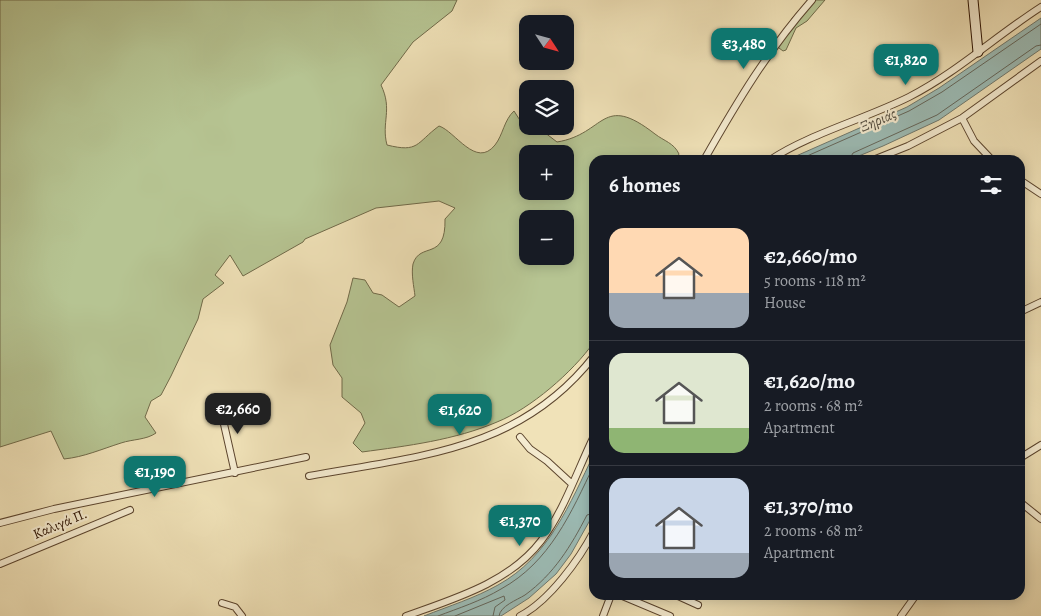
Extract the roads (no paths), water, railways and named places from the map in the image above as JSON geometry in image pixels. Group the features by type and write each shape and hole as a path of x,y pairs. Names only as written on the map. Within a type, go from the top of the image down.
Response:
{"street":[{"path":"707,155 756,72 781,35 812,0"},
{"path":"973,0 978,52"},
{"path":"779,155 795,146 910,97 1041,7"},
{"path":"886,155 908,146 962,118 1041,61"},
{"path":"962,118 974,140 988,155"},
{"path":"1025,183 1041,194"},
{"path":"1025,310 1041,302"},
{"path":"309,476 441,452 487,437 539,409 558,394 589,361"},
{"path":"219,402 235,473"},
{"path":"520,437 530,449 547,461 572,484"},
{"path":"1025,455 1040,446"},
{"path":"406,616 478,589 524,559 545,536 589,447"},
{"path":"0,523 107,497 235,473 306,457"},
{"path":"1025,506 1041,519"},
{"name":"Καλιγά Π.","path":"0,564 130,510"},
{"path":"520,616 532,613 571,569 589,539"},
{"path":"603,616 609,600"},
{"path":"632,600 670,616"},
{"path":"687,600 698,605"},
{"path":"902,616 913,600"},
{"path":"222,603 235,607 242,616"}],"water":[{"name":"Ξηριάς","path":"1041,18 1041,49 939,120 861,155 798,155 907,107 939,88"},
{"path":"589,464 589,522 571,554 556,574 529,598 501,616 424,616 489,590 516,573 531,560 544,544 567,510"}]}
